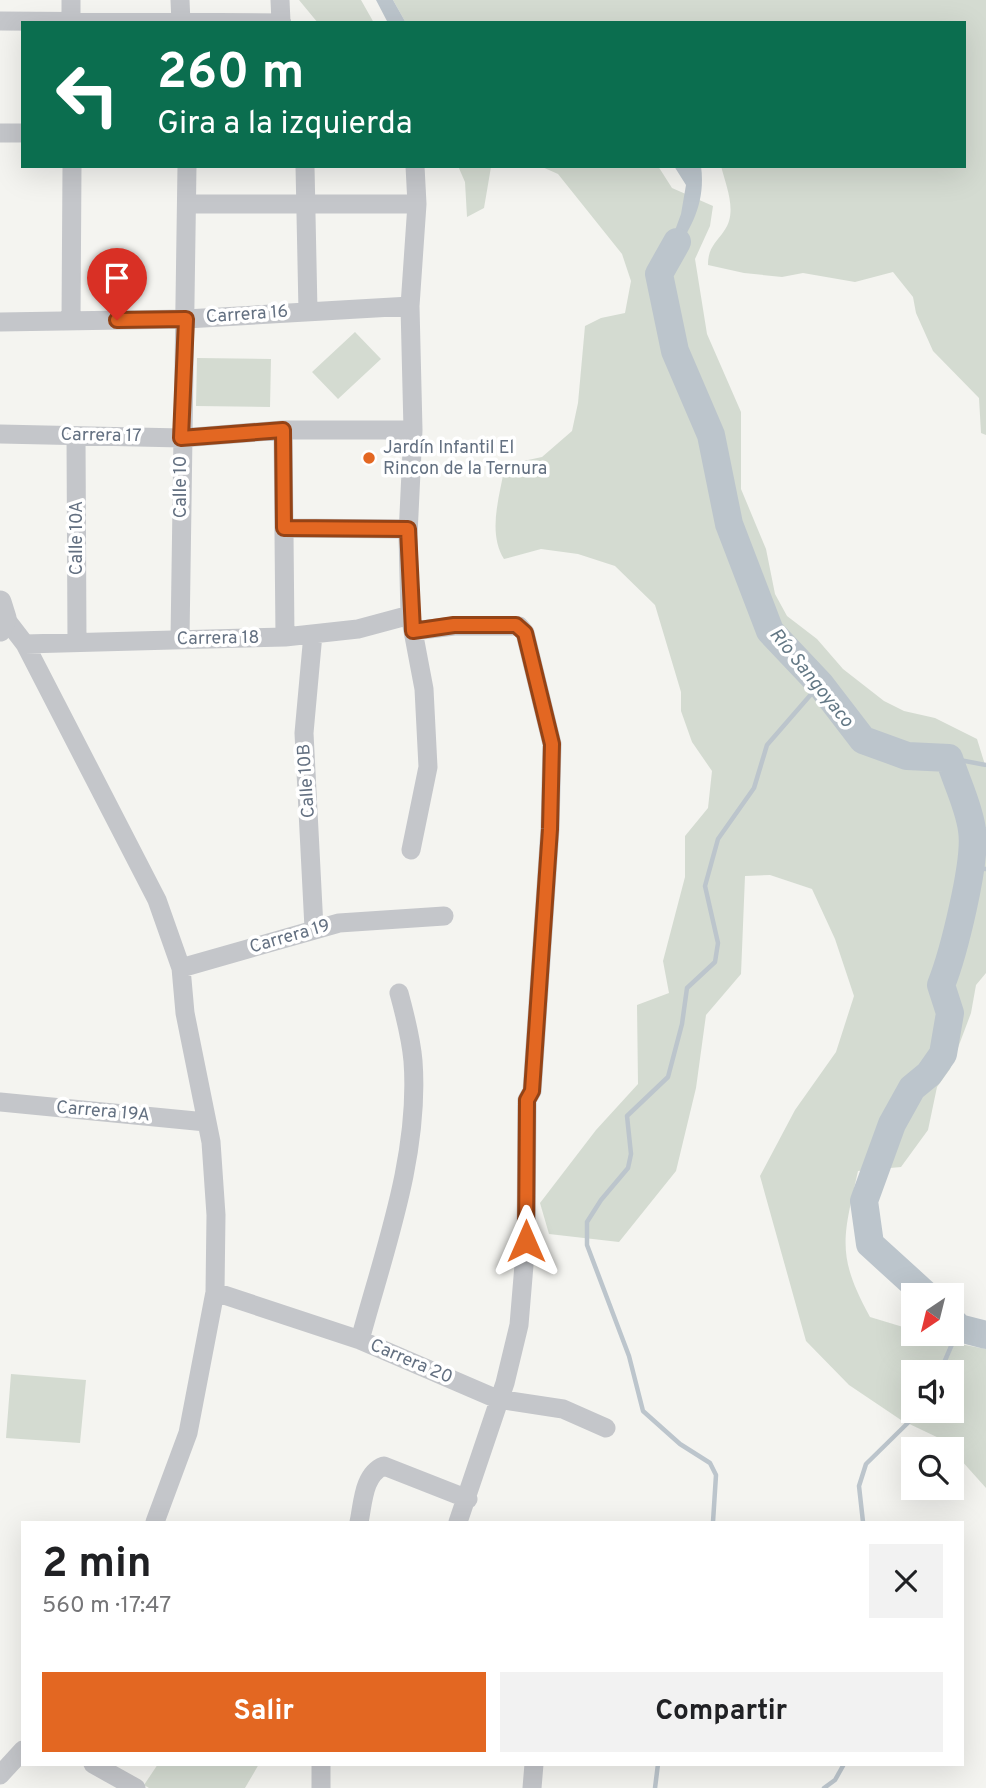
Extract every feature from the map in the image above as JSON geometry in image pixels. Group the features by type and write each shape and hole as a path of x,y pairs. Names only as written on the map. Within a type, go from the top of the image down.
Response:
{"street":[{"path":"71,0 71,21"},
{"path":"180,0 181,21"},
{"path":"280,0 281,21"},
{"path":"0,21 21,21"},
{"path":"0,133 21,132"},
{"path":"71,321 72,168"},
{"name":"Calle 10","path":"180,639 187,168"},
{"path":"305,168 308,311"},
{"path":"411,850 428,767 424,689 411,623 408,529 412,430 410,306 416,204 415,168"},
{"path":"188,204 416,204"},
{"name":"Carrera 16","path":"0,322 186,319 410,306"},
{"path":"283,430 285,638"},
{"name":"Carrera 17","path":"0,434 181,438 283,430 412,430"},
{"name":"Calle 10A","path":"76,436 77,641"},
{"path":"284,528 408,529"},
{"path":"2,617 25,644 157,900 181,968 185,1013 206,1122 216,1215 215,1292 188,1433 155,1521"},
{"name":"Carrera 18","path":"25,644 285,638 411,623 519,626 525,633 552,744 550,829 532,1091 527,1100 524,1290 518,1332 497,1399"},
{"name":"Calle 10B","path":"313,634 304,733 314,928"},
{"name":"Carrera 19","path":"181,968 275,943 314,928 352,922 444,916"},
{"path":"360,1340 398,1196 410,1133 413,1060 399,993"},
{"name":"Carrera 19A","path":"0,1102 206,1122"},
{"name":"Carrera 20","path":"215,1292 360,1340 497,1399 563,1409 606,1428"},
{"path":"458,1521 468,1499 497,1399"},
{"path":"359,1521 367,1482 378,1468 384,1466 468,1499"},
{"path":"0,1775 21,1752"},
{"path":"96,1766 135,1788"},
{"path":"321,1766 321,1788"},
{"path":"532,1788 534,1766"}],"shaded area":[{"path":"299,0 361,0 373,21 316,21"},
{"path":"376,0 393,0 405,21 387,21"},
{"path":"393,0 986,0 986,435 981,433 979,398 933,351 916,313 913,297 893,272 855,282 803,273 782,277 744,273 708,265 711,250 728,224 730,216 730,199 722,168 966,168 966,21 405,21"},
{"path":"459,168 491,168 484,208 467,217 465,182"},
{"path":"544,168 659,168 672,188 713,206 710,226 695,259 707,334 741,412 741,489 766,549 775,594 787,616 817,639 843,669 884,701 904,711 935,718 977,739 986,768 986,973 976,985 971,1013 950,1069 937,1087 928,1130 901,1167 858,1171 846,1230 846,1246 852,1277 870,1317 901,1326 901,1346 964,1345 986,1349 986,1488 964,1463 964,1437 937,1437 907,1423 964,1423 964,1360 901,1360 901,1420 849,1385 806,1341 760,1176 795,1110 836,1052 854,996 835,939 812,889 770,875 745,876 741,974 706,1015 696,1088 676,1171 619,1242 549,1234 540,1203 596,1130 638,1084 637,1005 669,993 663,961 685,877 685,836 708,808 712,771 692,742 681,711 681,692 655,605 615,566 578,554 541,549 504,559 496,537 496,513 505,465 542,457 572,431 578,403 585,326 601,318 625,313 631,281 622,254 558,174"},
{"path":"675,168 701,168 700,197 692,224 659,274 681,214 686,185"},
{"path":"355,332 381,359 338,399 312,372"},
{"path":"197,358 271,359 270,407 196,406"},
{"path":"11,1374 86,1380 80,1443 6,1438"},
{"path":"157,1766 258,1766 245,1788 149,1788 144,1785"}],"waterway":[{"name":"Río Sangoyaco","path":"677,242 659,274 675,351 711,435 729,524 770,631 820,684 863,740 907,756 949,758 970,821 973,844 968,885 941,985 950,1013 943,1054 929,1074 912,1088 892,1124 864,1201 870,1244 913,1283"},
{"path":"713,1521 716,1475 710,1463 680,1444 643,1411 629,1356 587,1245 587,1222 601,1200 628,1168 631,1154 627,1116 668,1077 682,1024 687,988 715,962 718,943 705,886 718,839 754,788 767,745 820,684"},
{"path":"949,758 986,765"},
{"path":"970,868 986,869"},
{"name":"Río Sangoyaco","path":"964,1329 986,1335"},
{"path":"945,1360 951,1346"},
{"path":"863,1521 859,1486 866,1464 908,1423"},
{"path":"655,1788 658,1766"},
{"path":"824,1788 835,1780 843,1766"}],"place":[{"name":"Jardín Infantil El Rincon de la Ternura","path":"369,458"}],"route":[{"path":"117,320 186,319 181,438 283,430 284,528 408,529 410,615 413,631 454,625 516,625 525,633 552,744 550,829 540,942 532,1091 527,1100 526,1241"}]}
